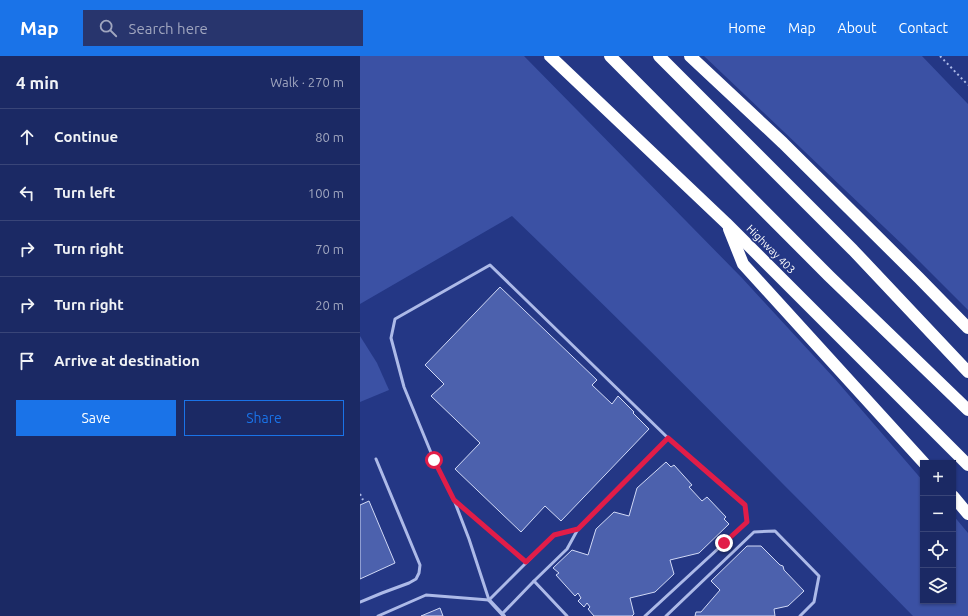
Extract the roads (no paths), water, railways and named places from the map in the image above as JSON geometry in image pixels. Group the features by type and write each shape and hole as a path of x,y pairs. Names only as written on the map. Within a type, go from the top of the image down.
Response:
{"highway":[{"name":"Highway 403","path":"550,56 726,223 968,465"},
{"path":"610,56 829,276 968,410"},
{"path":"659,56 853,250 968,372"},
{"path":"690,56 783,143 968,328"},
{"path":"726,223 743,264 921,460"},
{"path":"956,500 968,514"}],"street":[{"path":"489,600 503,615"}],"lane":[{"path":"489,600 469,539 454,500 434,460 404,387 391,338 396,319 490,265 668,438 745,505 747,522 645,616"},
{"path":"503,615 534,581 567,549 578,529 668,438"},
{"path":"360,602 416,579 419,573 420,565 376,459"},
{"path":"454,500 526,562"},
{"path":"489,600 554,535 578,529"},
{"path":"666,616 754,532 775,530 819,576 814,602 800,616"},
{"path":"534,581 566,616"},
{"path":"378,616 426,595 489,600"}]}
